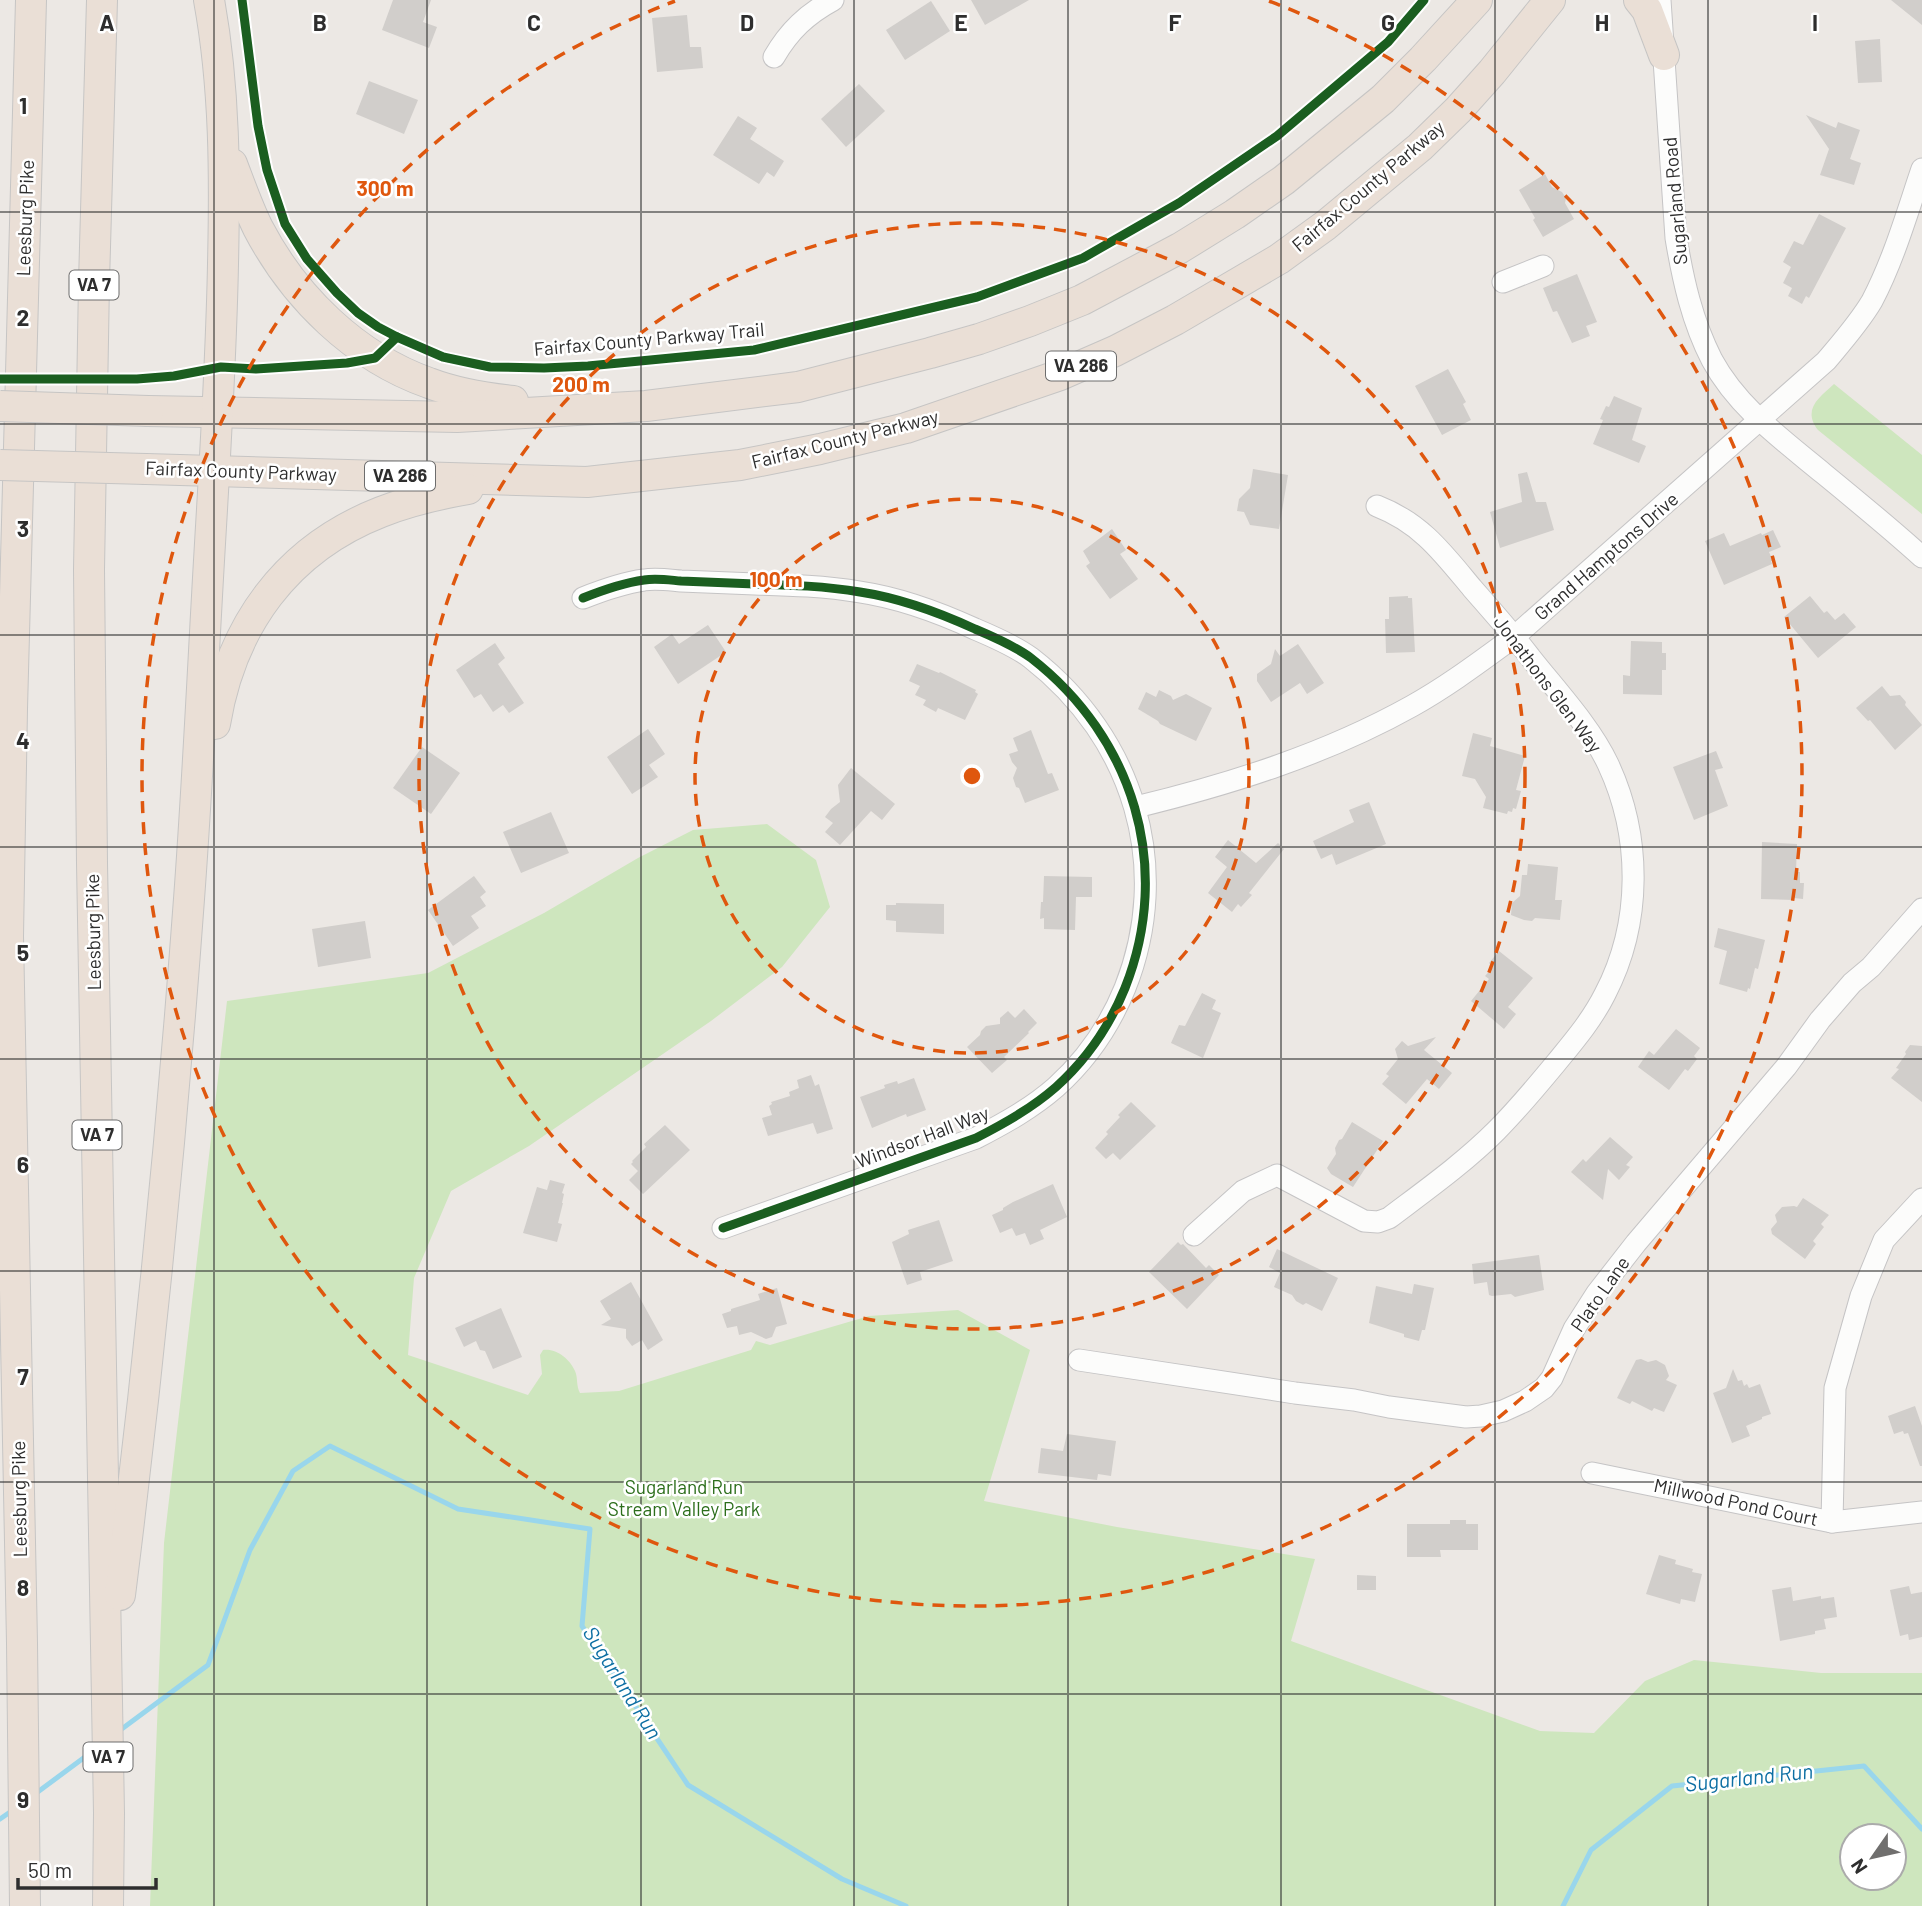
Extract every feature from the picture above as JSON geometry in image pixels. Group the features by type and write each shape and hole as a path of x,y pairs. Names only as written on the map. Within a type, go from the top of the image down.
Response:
{"highway":[{"name":"Leesburg Pike","path":"25,1906 8,936 31,0"},
{"name":"Leesburg Pike","path":"102,0 89,584 109,1814 108,1906"},
{"path":"107,1700 140,1440 162,1223 190,894 221,367 225,184 220,78 209,0"},
{"path":"0,406 457,416 646,405 798,387 930,354 1030,321 1082,300 1132,275 1235,214 1284,180 1383,99 1423,60 1477,0"},
{"name":"Fairfax County Parkway","path":"0,465 587,482 740,465 894,431 1060,375 1115,351 1227,291 1279,259 1326,225 1420,147 1492,72 1550,0"},
{"path":"1492,72 1574,0"},
{"path":"1639,0 1647,10 1664,55"},
{"path":"223,125 231,160 243,193 258,228 275,257 298,289 348,337 375,358 430,384 506,400 586,408"},
{"path":"190,894 217,709 229,665 254,614 288,572 312,551 341,532 404,504 474,488 587,482"},
{"path":"0,1344 22,1643"}],"street":[{"path":"775,57 781,44 796,26 813,11 833,0"},
{"name":"Sugarland Road","path":"1660,0 1676,237 1690,308 1713,362 1734,392 1760,421 1922,557"},
{"name":"Grand Hamptons Drive","path":"1136,807 1297,760 1358,734 1413,706 1514,637 1826,361 1870,303 1888,267 1922,169"},
{"path":"1503,282 1543,266"},
{"name":"Jonathons Glen Way","path":"1194,1235 1243,1191 1277,1175 1364,1221 1378,1222 1390,1218 1459,1164 1496,1131 1530,1094 1580,1033 1605,994 1626,940 1634,892 1633,855 1628,821 1607,762 1514,637 1431,539 1410,522 1377,506"},
{"name":"Windsor Hall Way","path":"583,598 613,586 647,579 815,586 903,601 949,617 992,636 1029,657 1056,680 1082,707 1104,737 1122,771 1136,807 1146,871 1145,905 1131,972 1102,1033 1081,1062 1058,1086 1010,1121 976,1138 723,1228"},
{"name":"Plato Lane","path":"1079,1360 1295,1394 1466,1417 1503,1411 1525,1401 1544,1388 1552,1378 1574,1328 1636,1243 1786,1067 1819,1020 1922,909"},
{"path":"1832,1522 1835,1388 1861,1296 1884,1240 1922,1199"},
{"name":"Millwood Pond Court","path":"1592,1473 1832,1522 1922,1512"}],"green space":[{"path":"1834,384 1922,455 1922,514 1818,430 1813,423 1814,404"},
{"name":"Sugarland Run Stream Valley Park","path":"767,824 816,860 830,907 782,967 711,1021 529,1146 451,1191 414,1278 408,1355 528,1395 542,1374 540,1355 543,1350 548,1350 562,1355 570,1362 576,1373 580,1393 619,1391 751,1350 756,1341 770,1345 869,1316 958,1310 1030,1350 984,1501 1117,1527 1315,1559 1291,1641 1540,1731 1594,1733 1645,1681 1694,1660 1821,1673 1922,1673 1922,1906 150,1906 164,1543 227,1001 428,973 544,913 638,858 693,830"}],"building":[{"path":"393,0 431,0 423,22 437,27 429,48 382,30"},
{"path":"971,0 1029,0 985,25"},
{"path":"1891,0 1922,0 1922,25"},
{"path":"931,1 950,31 905,60 886,30"},
{"path":"687,15 690,47 701,47 703,68 657,72 652,18"},
{"path":"1880,39 1882,82 1858,83 1855,41"},
{"path":"369,81 418,100 404,134 356,114"},
{"path":"859,84 885,111 846,147 821,119"},
{"path":"1806,115 1836,128 1838,122 1860,130 1850,159 1861,163 1854,185 1820,175 1829,149"},
{"path":"738,116 757,128 750,139 784,161 774,177 767,172 759,184 713,155"},
{"path":"1545,174 1552,187 1562,192 1566,198 1565,203 1574,219 1543,237 1519,190"},
{"path":"1819,214 1846,228 1809,298 1806,296 1802,304 1788,296 1792,288 1783,283 1791,267 1783,262 1794,241 1803,245"},
{"path":"1577,274 1597,322 1586,326 1590,336 1572,343 1557,311 1553,312 1543,288"},
{"path":"1448,369 1466,402 1463,404 1471,420 1442,435 1415,386"},
{"path":"1614,396 1642,408 1632,440 1646,446 1639,463 1593,444 1603,420 1600,419"},
{"path":"1253,469 1288,475 1279,529 1250,525 1244,512 1237,511 1239,499 1250,488"},
{"path":"1527,472 1536,502 1546,502 1554,530 1500,548 1490,512 1522,502 1518,474"},
{"path":"1112,529 1126,550 1120,554 1138,579 1110,599 1086,566 1090,563 1083,551"},
{"path":"1773,530 1781,547 1769,552 1772,564 1724,585 1705,541 1724,533 1730,546"},
{"path":"1810,596 1824,613 1827,611 1835,620 1844,613 1856,627 1818,658 1784,617"},
{"path":"1389,597 1412,598 1415,652 1386,653 1385,619 1389,619"},
{"path":"708,625 726,652 678,684 654,647 672,634 679,644"},
{"path":"1631,641 1662,642 1662,653 1666,653 1666,670 1662,670 1662,695 1623,694 1623,675 1630,676"},
{"path":"495,643 505,658 498,664 524,703 509,713 503,705 493,712 481,694 474,698 456,670"},
{"path":"1298,644 1324,683 1307,694 1300,683 1271,702 1257,681 1257,674 1271,664 1275,649 1280,656"},
{"path":"917,664 976,690 978,694 965,720 938,708 936,712 923,705 926,700 915,695 920,686 909,681"},
{"path":"1882,686 1890,696 1900,695 1922,725 1895,750 1856,708"},
{"path":"1159,690 1173,700 1186,694 1212,708 1196,741 1160,724 1138,709 1146,692 1156,697"},
{"path":"648,729 665,754 649,765 658,777 632,794 607,757"},
{"path":"1031,730 1048,774 1052,773 1059,790 1025,803 1013,778 1017,768 1009,754 1018,751 1013,738"},
{"path":"1473,733 1492,738 1490,746 1525,756 1516,790 1521,791 1516,809 1513,808 1512,812 1508,811 1507,814 1483,808 1486,797 1475,779 1462,776"},
{"path":"422,747 460,773 431,814 393,788"},
{"path":"1716,751 1723,768 1715,770 1728,806 1694,820 1673,767"},
{"path":"851,768 895,804 882,820 871,811 840,845 825,832 833,823 825,817 840,802 838,785"},
{"path":"1369,802 1386,844 1336,865 1332,854 1321,859 1313,841 1354,822 1349,810"},
{"path":"551,812 569,853 521,873 503,832"},
{"path":"1228,840 1256,863 1278,843 1284,849 1249,893 1252,895 1241,907 1238,904 1232,912 1208,893 1227,867 1215,857"},
{"path":"1762,842 1797,844 1796,872 1800,872 1800,883 1804,883 1803,899 1761,899"},
{"path":"1528,864 1558,867 1555,900 1562,900 1560,920 1535,918 1532,921 1511,915 1512,903 1520,896 1522,875 1527,875"},
{"path":"474,876 486,892 480,897 486,906 471,916 479,928 453,946 428,910"},
{"path":"1044,876 1092,877 1092,897 1076,897 1075,930 1044,929 1044,918 1040,919"},
{"path":"944,904 944,934 896,932 896,921 886,920 886,905"},
{"path":"365,921 371,958 318,967 312,929"},
{"path":"1718,928 1765,940 1758,969 1755,968 1747,992 1719,984 1727,951 1714,947"},
{"path":"1499,951 1533,978 1508,1007 1516,1014 1504,1029 1471,1001 1489,979 1485,976 1493,967 1489,963"},
{"path":"1202,993 1216,1000 1212,1009 1221,1013 1203,1058 1171,1043 1179,1025 1185,1026"},
{"path":"1024,1009 1037,1023 1004,1057 1007,1060 992,1073 967,1047 986,1026 1000,1024 1000,1018 1008,1011 1015,1018"},
{"path":"1676,1029 1700,1048 1694,1056 1697,1059 1688,1071 1685,1069 1669,1090 1638,1067 1649,1051 1654,1055"},
{"path":"1436,1037 1424,1050 1452,1073 1439,1089 1427,1079 1406,1104 1382,1084 1398,1059 1395,1049 1402,1041 1408,1046"},
{"path":"1910,1045 1922,1046 1922,1102 1891,1078 1899,1069 1896,1068"},
{"path":"811,1075 815,1086 819,1084 833,1129 817,1134 813,1123 768,1136 762,1118 772,1115 769,1106 771,1102 790,1096 789,1092 799,1088 797,1080"},
{"path":"914,1078 926,1110 907,1117 906,1114 872,1128 860,1097 885,1088 884,1085 897,1081 898,1084"},
{"path":"1131,1102 1156,1126 1120,1160 1113,1153 1106,1159 1095,1148 1120,1117 1118,1115"},
{"path":"1352,1122 1383,1141 1353,1187 1331,1174 1327,1168 1336,1154 1335,1148 1339,1140"},
{"path":"665,1125 690,1150 643,1194 629,1180 638,1171 631,1164 646,1147 644,1144"},
{"path":"1610,1137 1633,1157 1626,1165 1630,1167 1619,1180 1608,1169 1603,1200 1571,1172 1583,1159 1586,1162"},
{"path":"550,1180 565,1184 558,1223 562,1224 557,1242 523,1233 537,1187 547,1190"},
{"path":"1053,1184 1067,1217 1040,1230 1044,1239 1030,1245 1025,1233 1016,1236 1012,1228 1000,1233 992,1215"},
{"path":"1803,1198 1829,1215 1821,1224 1824,1227 1813,1241 1816,1244 1805,1259 1772,1234 1771,1229 1777,1222 1775,1215 1782,1207 1797,1207"},
{"path":"939,1220 953,1261 920,1272 922,1280 907,1285 892,1242 909,1234 908,1230"},
{"path":"1178,1242 1206,1268 1209,1265 1219,1275 1187,1309 1149,1272"},
{"path":"1277,1249 1338,1278 1322,1311 1306,1303 1303,1305 1292,1295 1274,1287 1280,1273 1269,1267"},
{"path":"1539,1255 1544,1290 1515,1297 1511,1294 1492,1296 1489,1295 1487,1282 1474,1284 1472,1264"},
{"path":"631,1282 663,1340 648,1350 642,1340 632,1346 626,1338 626,1329 601,1325 611,1319 600,1301"},
{"path":"1414,1284 1434,1288 1425,1330 1422,1330 1419,1341 1369,1323 1376,1286 1412,1294"},
{"path":"777,1288 787,1324 776,1327 772,1337 766,1339 751,1332 739,1335 737,1326 727,1328 722,1314 760,1300 758,1294"},
{"path":"501,1308 522,1357 493,1369 485,1351 480,1350 476,1341 464,1347 455,1328"},
{"path":"1636,1360 1648,1362 1656,1360 1665,1365 1669,1376 1666,1380 1677,1385 1664,1412 1654,1408 1652,1411 1632,1401 1630,1404 1617,1398"},
{"path":"1733,1369 1738,1381 1742,1380 1744,1386 1747,1384 1749,1388 1760,1384 1771,1414 1746,1426 1750,1436 1732,1443 1713,1393 1726,1388"},
{"path":"1915,1406 1922,1426 1922,1466 1908,1433 1904,1434 1903,1431 1894,1434 1888,1416"},
{"path":"1067,1434 1116,1441 1111,1476 1098,1474 1097,1480 1038,1473 1041,1448 1063,1451"},
{"path":"1450,1520 1466,1520 1466,1524 1478,1524 1478,1550 1440,1550 1441,1557 1407,1557 1407,1524 1450,1524"},
{"path":"1659,1555 1676,1560 1675,1564 1702,1574 1695,1602 1681,1599 1680,1604 1646,1594"},
{"path":"1357,1575 1376,1576 1376,1590 1357,1590"},
{"path":"1909,1586 1911,1594 1922,1592 1922,1637 1909,1640 1908,1634 1900,1636 1890,1590"},
{"path":"1791,1587 1793,1601 1821,1596 1821,1599 1834,1597 1837,1617 1824,1619 1826,1629 1815,1631 1815,1634 1780,1641 1772,1590"}],"waterway":[{"name":"Sugarland Run","path":"119,1731 208,1665 250,1550 293,1471 330,1446 458,1509 590,1529 582,1626 688,1785 842,1879 906,1906"},
{"name":"Sugarland Run","path":"35,1794 97,1748"},
{"name":"Sugarland Run","path":"1563,1906 1591,1850 1672,1786 1864,1766 1922,1829"},
{"name":"Sugarland Run","path":"0,1819 13,1810"}],"cycle path":[{"name":"Fairfax County Parkway Trail","path":"242,0 258,126 267,170 285,224 307,259 358,313 397,337 443,357 490,367 544,368 754,350 977,297 1083,258 1179,203 1277,136 1388,42 1424,0"},
{"path":"0,379 137,379 174,376 221,367 256,369 347,363 375,358 397,337"},
{"path":"583,598 628,583 658,579 834,588 890,598 933,611 1018,650 1067,690 1096,726 1119,766 1135,808 1144,852 1145,897 1139,942 1125,988 1112,1015 1087,1054 1067,1077 1028,1108 976,1138 723,1228"}]}
